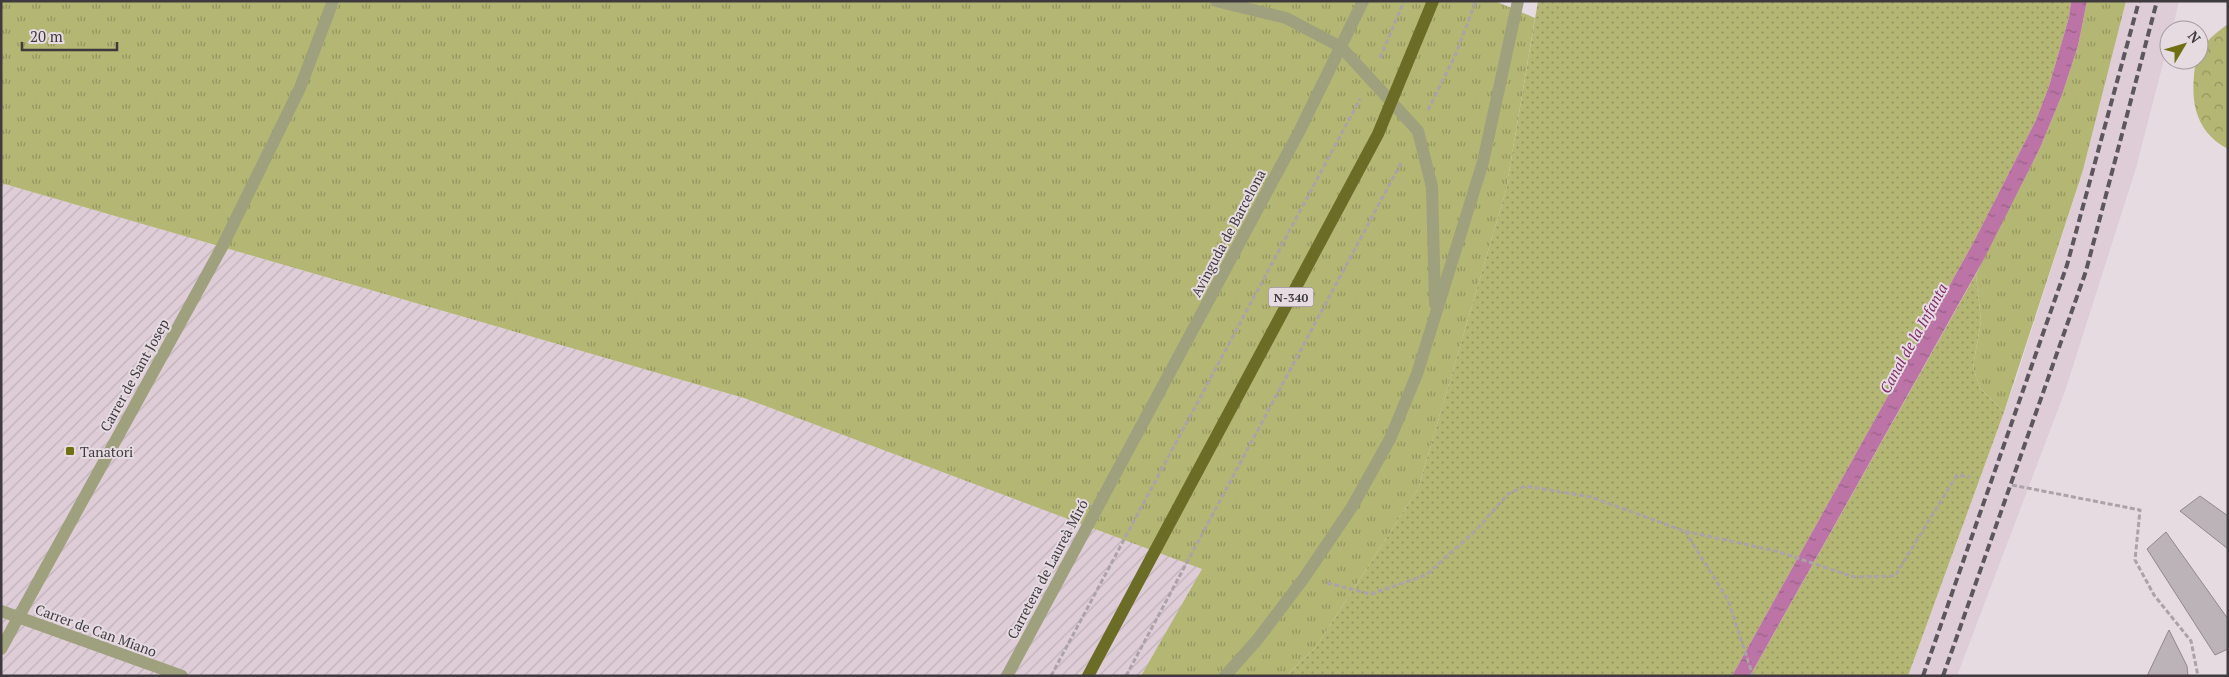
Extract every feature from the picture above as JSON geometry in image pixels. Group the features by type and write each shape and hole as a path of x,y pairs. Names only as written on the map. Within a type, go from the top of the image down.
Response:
{"main road":[{"name":"N-340","path":"1088,676 1378,134 1433,1"}],"street":[{"name":"Carrer de Sant Josep","path":"1,649 222,247 300,88 333,1"},
{"path":"1216,1 1286,18 1341,47 1418,131 1432,187 1435,314"},
{"name":"Avinguda de Barcelona","path":"1115,476 1299,132 1363,1"},
{"path":"1225,676 1256,640 1304,578 1341,522 1390,439 1417,374 1483,162 1518,1"},
{"name":"Carretera de Laureà Miró","path":"1007,676 1115,476"},
{"name":"Carrer de Can Miano","path":"1,611 182,676"}],"path":[{"path":"1378,62 1404,1"},
{"path":"1437,94 1455,56 1476,1"},
{"path":"1051,676 1349,121"},
{"path":"1126,676 1402,162"},
{"path":"1304,578 1371,594 1426,574 1476,530 1508,494 1526,486 1591,497 1684,531 1785,554 1854,577 1895,576 1957,474 1970,477"},
{"path":"2012,485 2140,510 2135,560 2154,595 2191,641 2198,676"},
{"path":"1684,531 1728,600 1753,676"}],"shaded area":[{"path":"2126,1 2179,1 2174,20 2159,20 2159,70 2161,70 2136,168 2065,391 1957,676 1908,676 2016,379 2083,170"},
{"path":"1,183 744,398 1203,569 1141,676 1,676"}],"green space":[{"path":"1,1 1495,1 1535,18 1506,190 1418,489 1316,647 1286,676 1141,676 1202,569 744,398 1,183"},
{"path":"1538,1 2071,1 2069,17 2049,86 2036,120 1972,245 1732,676 1286,676 1316,647 1418,489 1506,190"},
{"path":"2087,1 2126,1 2083,170 2004,412 1980,388 1973,367 1981,321 1976,274 2040,148 2062,95 2078,46"},
{"path":"2228,24 2228,149 2216,141 2200,122 2194,99 2194,70 2209,70 2209,40"},
{"path":"1976,274 1981,321 1973,367 1980,388 2004,412 1908,676 1750,676"}],"water":[{"path":"2071,1 2087,1 2078,46 2062,95 2040,148 1984,259 1750,676 1732,676 1972,245 2036,120 2049,86 2069,17"}],"building":[{"path":"2200,496 2228,516 2228,549 2180,511"},
{"path":"2166,532 2228,619 2228,649 2215,655 2147,549"},
{"path":"2169,630 2187,666 2188,676 2147,676"}],"railway":[{"path":"1923,676 2067,265 2139,1"},
{"path":"1943,676 2086,271 2157,1"}],"place":[{"name":"Tanatori","path":"70,451"}],"water label":[{"name":"Canal de la Infanta","path":"1913,338"}]}
